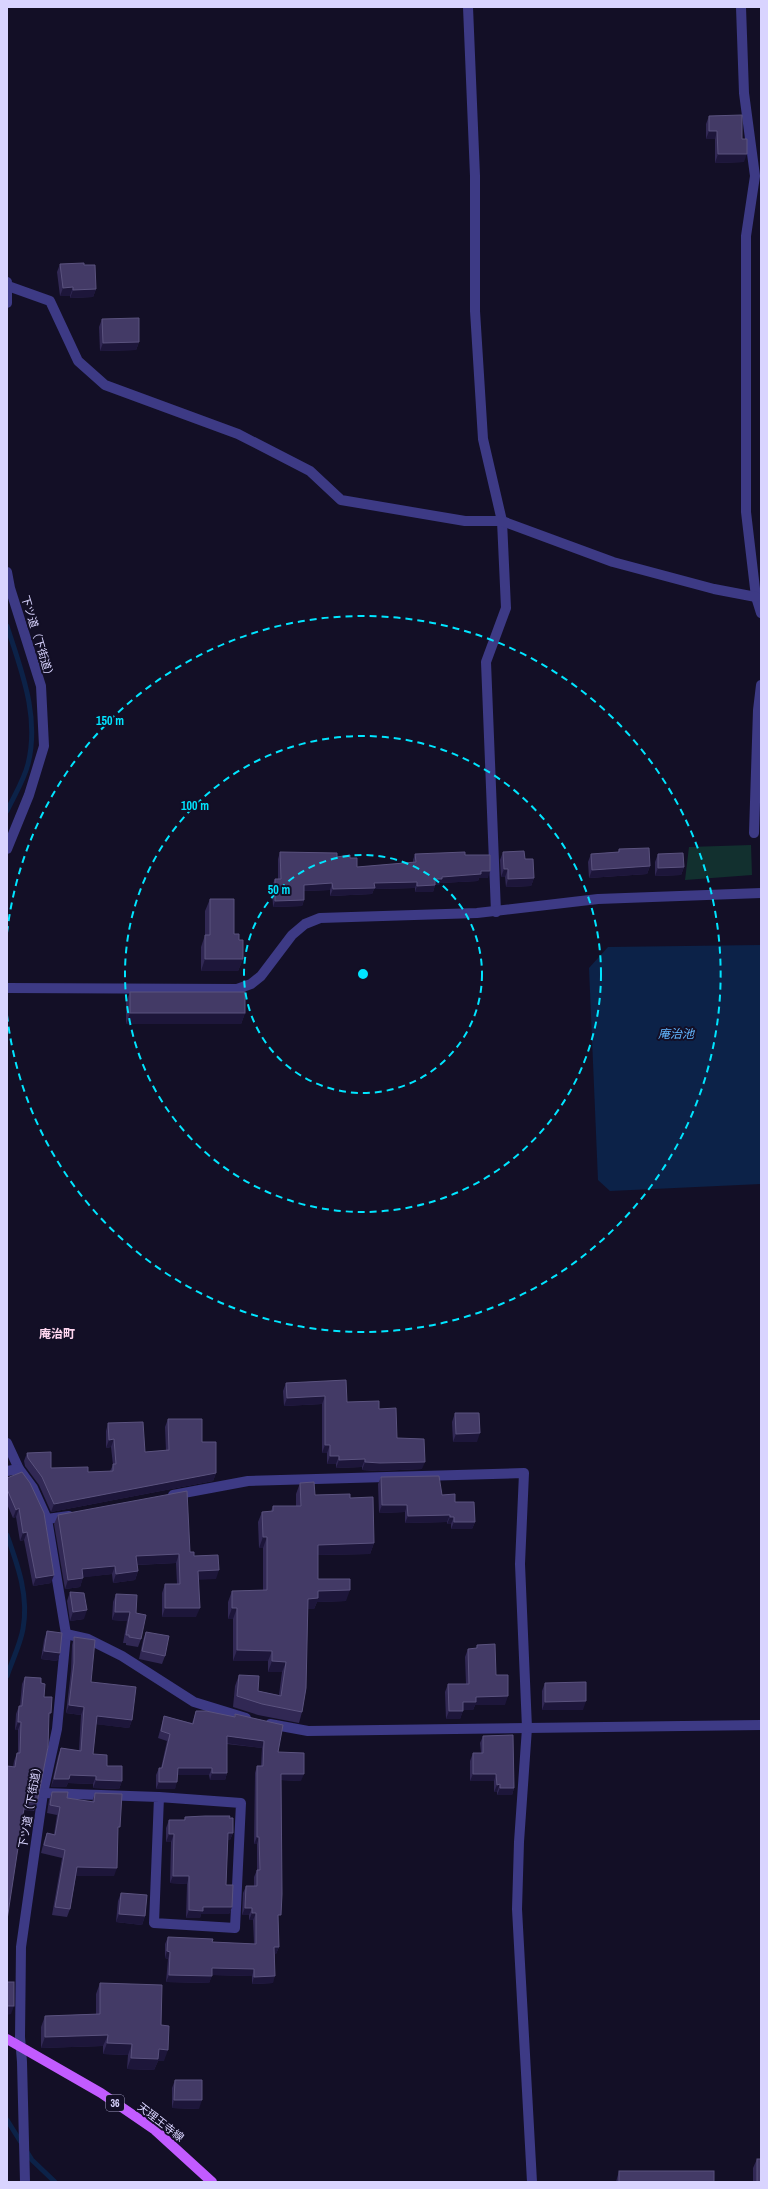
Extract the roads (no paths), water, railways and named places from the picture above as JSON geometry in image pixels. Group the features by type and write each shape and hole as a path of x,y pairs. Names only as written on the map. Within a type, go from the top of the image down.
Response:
{"main road":[{"name":"天理王寺線","path":"7,2039 101,2092 155,2130 212,2182"}],"street":[{"path":"468,7 475,176 475,311 482,424 483,439 502,521 506,608 486,662 496,912"},
{"path":"741,7 744,93 755,176 746,236 746,496 756,597 761,613"},
{"path":"7,303 7,284 50,301 78,361 105,385 238,434 310,471 341,500 465,521 502,521 613,562 714,589 756,597"},
{"name":"下ツ道（下街道）","path":"7,572 10,588 41,686 44,746 29,795 7,849"},
{"path":"754,832 758,710 761,685"},
{"path":"7,988 237,989 251,984 261,976 292,934 305,924 320,918 496,912 598,899 761,893"},
{"name":"下ツ道（下街道）","path":"7,1443 19,1469 33,1488 47,1519 66,1634 57,1729 43,1793 21,1947 20,2037 26,2182"},
{"path":"7,1471 19,1469"},
{"path":"164,1497 248,1481 524,1473 520,1564 527,1728 519,1842 517,1909 532,2182"},
{"path":"47,1519 79,1514"},
{"path":"66,1634 88,1639 122,1656 194,1702 260,1722 308,1731 761,1725"},
{"path":"43,1793 159,1797 241,1803 235,1928 154,1923 159,1797"}],"water":[{"name":"庵治池","path":"761,945 761,1184 610,1191 598,1180 589,968 608,947"}],"waterway":[{"path":"7,626 23,676 32,728 28,764 7,811"},
{"path":"7,1535 21,1581 25,1605 22,1635 7,1676"},
{"path":"7,2120 32,2160 55,2182"}],"district":[{"name":"庵治町","path":"57,1334"}]}
